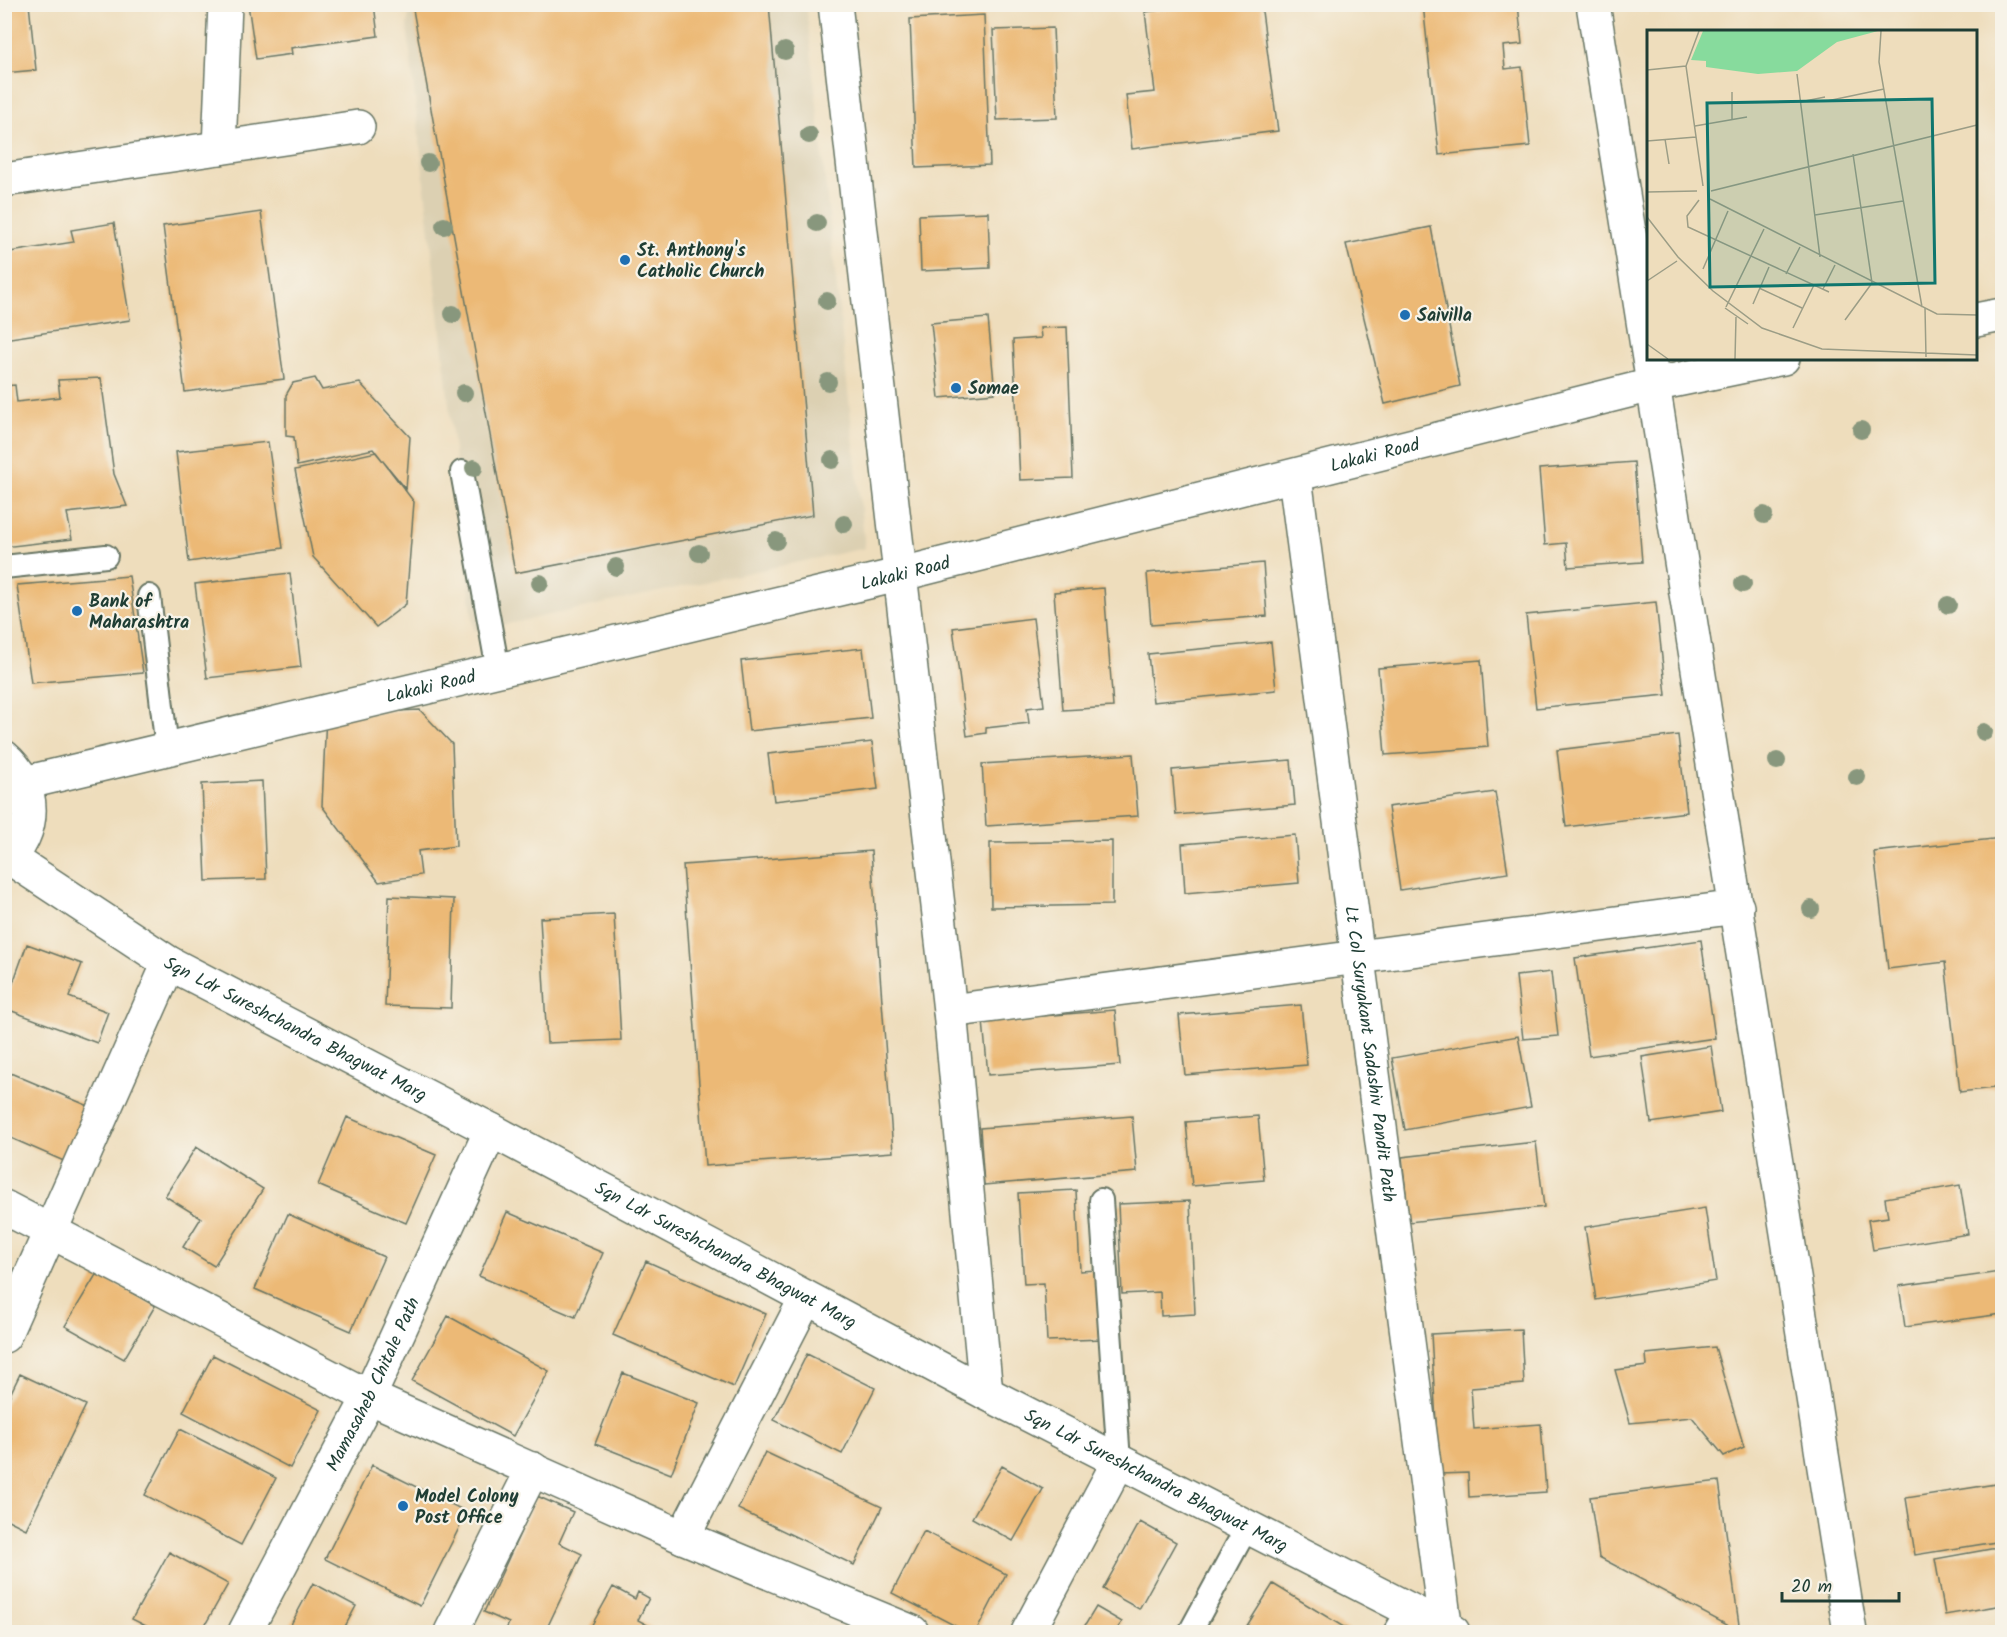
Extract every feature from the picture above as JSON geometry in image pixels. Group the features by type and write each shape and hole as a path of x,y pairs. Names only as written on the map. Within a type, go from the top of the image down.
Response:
{"street":[{"path":"219,148 225,4"},
{"path":"835,4 898,575 950,1011 986,1393"},
{"path":"1593,4 1647,353"},
{"path":"4,180 358,128"},
{"path":"1977,320 2002,315"},
{"path":"1648,360 1737,907 1850,1632"},
{"name":"Lakaki Road","path":"24,783 898,575 1295,477 1652,385 1773,360"},
{"name":"Lt Col Suryakant Sadashiv Pandit Path","path":"1295,477 1449,1632"},
{"path":"4,757 24,783 28,795 29,823 18,847 7,860"},
{"name":"Sqn Ldr Sureshchandra Bhagwat Marg","path":"7,860 169,963 491,1130 986,1393 1247,1527 1402,1621 1449,1632"},
{"path":"950,1011 1737,907"},
{"path":"4,1335 169,963"},
{"name":"Mamasaheb Chitale Path","path":"245,1632 369,1397 491,1130"},
{"path":"4,1207 369,1397 683,1537 912,1632"},
{"path":"683,1537 806,1298"},
{"path":"1028,1632 1119,1461"},
{"path":"451,1632 533,1469"}],"lane":[{"path":"462,472 498,670"},
{"path":"4,567 105,556"},
{"path":"149,596 167,749"},
{"path":"1101,1200 1119,1461"},
{"path":"1190,1632 1247,1527"}],"shaded area":[{"name":"St. Anthony's Catholic Church","path":"411,5 806,5 865,548 474,631 407,25"}],"building":[{"path":"4,4 29,4 36,70 4,73"},
{"path":"248,4 374,4 378,36 291,48 292,54 256,59"},
{"name":"St. Anthony's Catholic Church","path":"412,4 769,4 813,515 515,573"},
{"path":"1205,4 1261,4 1278,131 1132,149 1126,95 1155,92 1145,12"},
{"path":"1423,4 1518,4 1522,44 1503,46 1505,69 1522,67 1530,146 1439,155"},
{"path":"984,15 990,165 916,168 910,19"},
{"path":"1053,28 1057,118 997,120 993,30"},
{"path":"261,212 284,379 185,392 163,226"},
{"path":"988,212 990,268 921,271 919,215"},
{"path":"114,223 130,320 4,339 4,253 74,242 71,230"},
{"name":"Saivilla","path":"1431,227 1460,386 1385,404 1346,244"},
{"path":"988,318 995,393 939,398 931,323"},
{"path":"1067,327 1073,478 1020,480 1013,340 1041,338 1040,328"},
{"path":"101,378 114,474 127,506 67,513 72,539 4,547 4,386 15,385 17,402 60,397 58,380"},
{"path":"315,378 322,390 360,383 410,437 406,489 373,449 297,466 294,437 286,436 286,395 293,383"},
{"path":"268,442 283,548 189,562 176,452"},
{"path":"376,452 414,502 406,604 376,627 313,557 295,470"},
{"path":"1634,462 1642,562 1568,567 1566,543 1545,545 1539,469"},
{"path":"1263,563 1267,616 1151,625 1147,573"},
{"path":"290,573 301,667 207,678 195,584"},
{"name":"Bank of Maharashtra","path":"129,576 143,673 31,683 17,585"},
{"path":"1104,588 1113,707 1063,710 1054,592"},
{"path":"1656,602 1666,695 1536,708 1526,615"},
{"path":"1033,618 1044,706 1027,708 1029,723 986,728 986,733 967,736 953,628"},
{"path":"1271,642 1276,690 1153,702 1148,654"},
{"path":"863,648 871,718 749,731 741,661"},
{"path":"1481,660 1488,747 1385,755 1378,668"},
{"path":"420,710 452,744 456,846 418,851 421,875 379,882 322,806 326,714"},
{"path":"1678,735 1687,812 1566,827 1557,750"},
{"path":"872,742 878,789 774,801 768,754"},
{"path":"1133,754 1138,816 986,826 982,764"},
{"path":"1291,760 1295,805 1176,815 1172,770"},
{"path":"262,781 266,879 206,881 202,784"},
{"path":"1495,792 1508,873 1400,890 1388,807"},
{"path":"1295,835 1299,883 1185,893 1182,844"},
{"path":"2002,838 2002,1087 1960,1092 1945,962 1888,969 1874,852"},
{"path":"1112,841 1112,905 991,907 990,843"},
{"path":"871,851 893,1152 705,1166 683,865"},
{"path":"389,896 454,899 451,1008 385,1006"},
{"path":"614,914 621,1040 547,1043 540,918"},
{"path":"1701,940 1715,1038 1589,1056 1575,958"},
{"path":"27,944 82,964 69,997 108,1012 97,1043 4,1008"},
{"path":"1551,972 1558,1036 1523,1039 1516,976"},
{"path":"1301,1005 1307,1065 1185,1075 1179,1015"},
{"path":"1115,1010 1120,1065 988,1075 983,1021"},
{"path":"1518,1036 1531,1107 1405,1130 1392,1058"},
{"path":"1711,1046 1721,1112 1651,1123 1642,1057"},
{"path":"8,1072 91,1107 66,1162 4,1135 4,1080"},
{"path":"1132,1116 1137,1172 984,1185 980,1128"},
{"path":"1258,1116 1264,1180 1192,1186 1186,1122"},
{"path":"347,1117 436,1155 406,1223 318,1185"},
{"path":"1536,1142 1544,1207 1409,1222 1402,1157"},
{"path":"196,1147 263,1189 214,1266 183,1247 201,1218 165,1196"},
{"path":"1960,1185 1968,1234 1873,1250 1868,1220 1888,1217 1885,1198"},
{"path":"1076,1190 1080,1271 1099,1270 1103,1339 1047,1341 1044,1283 1024,1284 1018,1193"},
{"path":"1190,1201 1195,1314 1161,1316 1160,1292 1122,1294 1118,1204"},
{"path":"1705,1208 1716,1281 1596,1300 1585,1227"},
{"path":"507,1212 603,1253 575,1317 479,1276"},
{"path":"288,1214 384,1257 351,1331 255,1289"},
{"path":"646,1261 766,1314 734,1387 613,1335"},
{"path":"2000,1272 2002,1314 1905,1327 1899,1286"},
{"path":"97,1273 155,1306 124,1359 65,1326"},
{"path":"448,1316 549,1371 513,1436 412,1381"},
{"path":"1521,1329 1524,1384 1471,1388 1474,1429 1541,1424 1546,1492 1469,1497 1468,1473 1439,1474 1431,1334"},
{"path":"1715,1347 1744,1447 1724,1456 1692,1417 1630,1423 1615,1370 1647,1366 1646,1354"},
{"path":"807,1354 875,1388 842,1454 774,1420"},
{"path":"213,1355 321,1410 290,1468 183,1412"},
{"path":"623,1373 699,1403 671,1474 595,1444"},
{"path":"20,1374 86,1405 26,1529 4,1518 4,1407"},
{"path":"180,1429 276,1478 241,1545 145,1495"},
{"path":"765,1452 882,1507 854,1565 738,1509"},
{"name":"Model Colony Post Office","path":"372,1465 467,1512 420,1606 325,1559"},
{"path":"1002,1466 1043,1489 1013,1541 972,1518"},
{"path":"1719,1481 1740,1632 1599,1557 1590,1497"},
{"path":"2002,1483 2002,1541 1915,1555 1906,1498"},
{"path":"537,1496 573,1512 559,1543 582,1554 545,1632 505,1632 509,1623 484,1612"},
{"path":"1140,1522 1176,1542 1139,1609 1103,1589"},
{"path":"924,1531 1006,1574 976,1632 967,1632 892,1593"},
{"path":"2002,1547 2002,1605 1945,1615 1935,1559"},
{"path":"169,1552 228,1584 201,1632 158,1632 132,1619"},
{"path":"313,1583 356,1606 342,1632 287,1632"},
{"path":"1273,1584 1352,1632 1243,1632"},
{"path":"613,1587 635,1599 638,1592 649,1598 638,1620 660,1632 588,1632"},
{"path":"1096,1607 1122,1622 1115,1632 1081,1632"}],"place":[{"name":"St. Anthony's Catholic Church","path":"625,260"},
{"name":"Saivilla","path":"1405,315"},
{"name":"Somae","path":"956,388"},
{"name":"Bank of Maharashtra","path":"77,611"},
{"name":"Model Colony Post Office","path":"403,1506"}]}
